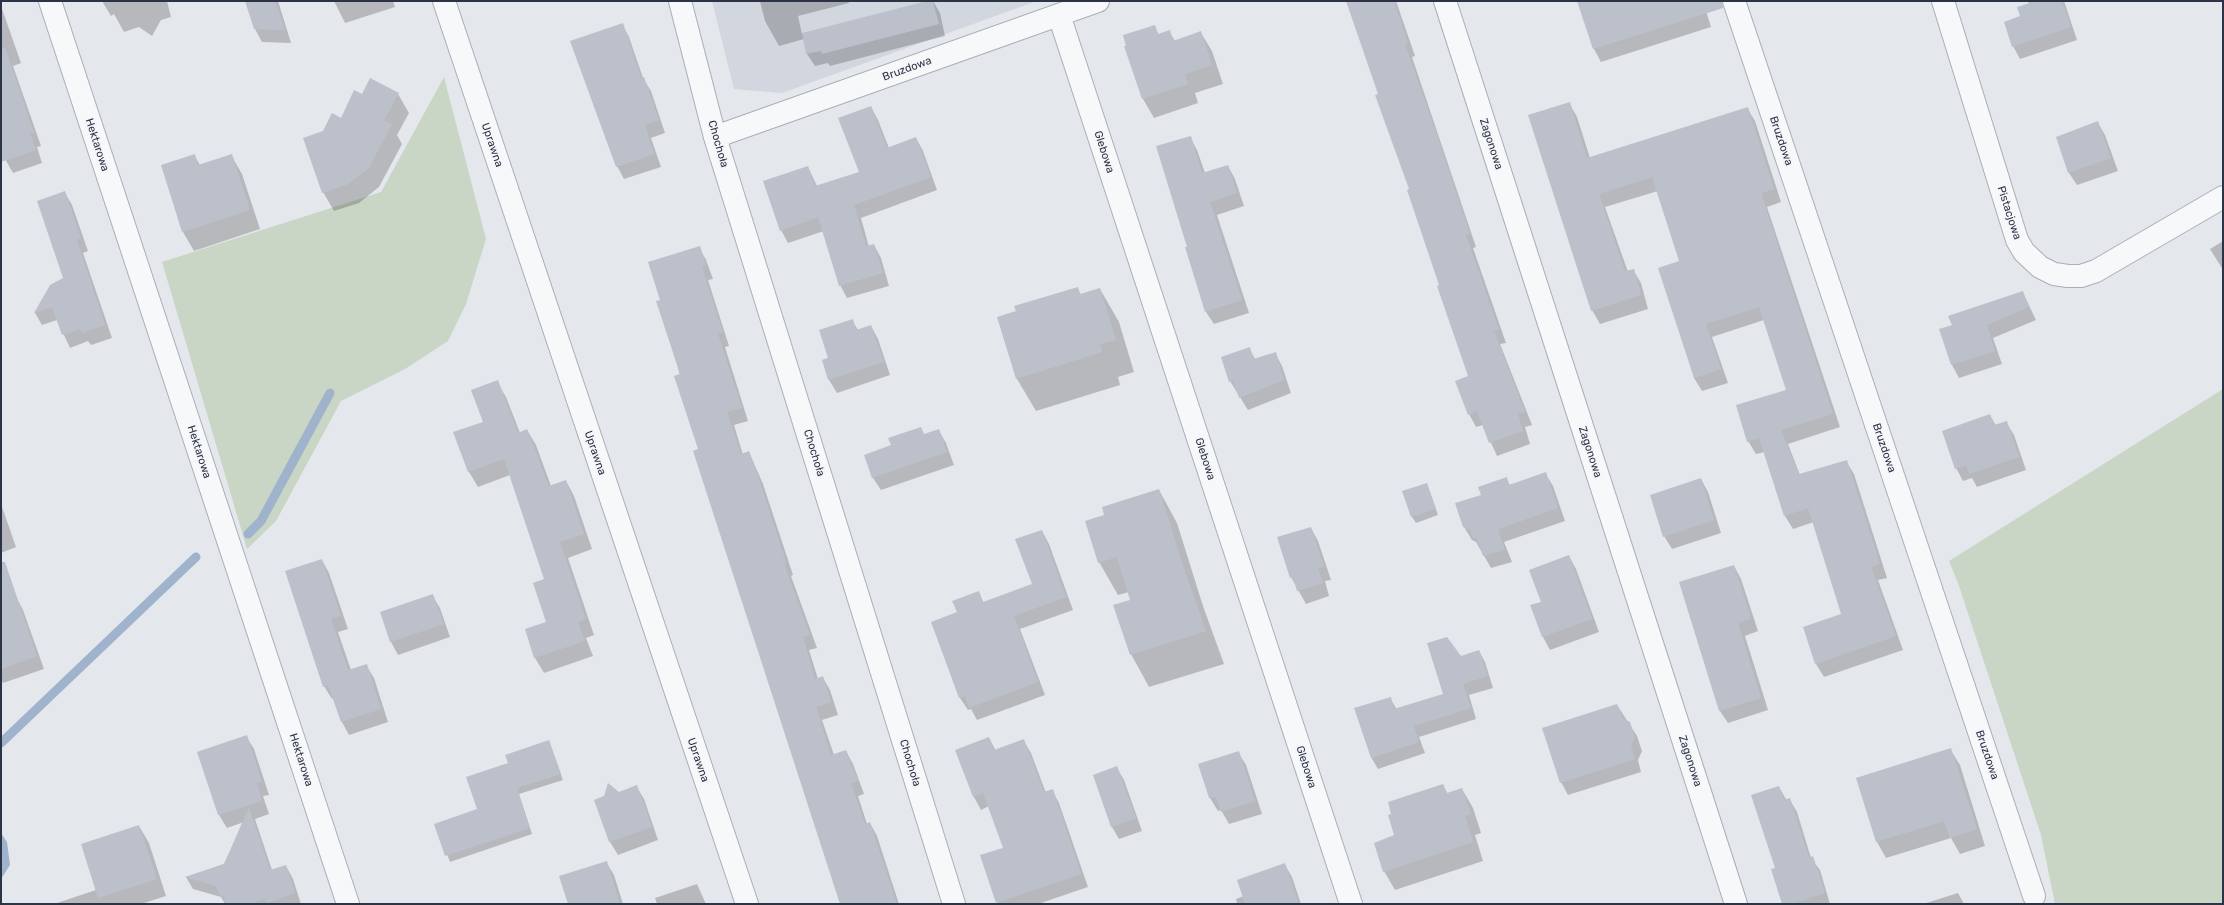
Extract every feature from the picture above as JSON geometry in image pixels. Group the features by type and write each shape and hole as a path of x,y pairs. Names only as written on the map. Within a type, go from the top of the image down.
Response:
{"street":[{"name":"Hektarowa","path":"50,1 348,904"},
{"name":"Uprawna","path":"444,1 747,904"},
{"name":"Chochoła","path":"680,1 715,137 954,904"},
{"name":"Bruzdowa","path":"715,137 1098,1"},
{"name":"Zagonowa","path":"1444,1 1736,904"},
{"name":"Bruzdowa","path":"1734,1 2034,896"},
{"name":"Pistacjowa","path":"1943,1 2017,240 2024,252 2040,267 2054,274 2068,276 2080,276 2096,271 2223,197"},
{"name":"Glebowa","path":"1060,15 1351,904"}],"shaded area":[{"path":"712,1 1037,1 782,93 734,89"}],"green space":[{"path":"444,77 486,239 466,304 448,341 405,369 341,401 276,521 247,549 162,262 381,192"},
{"path":"2223,389 2223,904 2055,904 2041,835 1958,583 1949,561"}],"water":[{"path":"1,833 7,842 10,865 1,879"}],"building":[{"path":"245,1 275,1 285,30 254,29"},
{"path":"927,1 933,1 939,24 822,54 821,51 806,54 802,33"},
{"path":"1346,1 1394,1 1408,43 1405,44 1470,234 1466,235 1499,330 1494,331 1525,412 1518,414 1523,431 1489,443 1477,411 1468,415 1455,381 1468,376 1437,286 1439,285 1407,190 1409,189 1375,95 1378,94"},
{"path":"1577,1 1722,1 1723,8 1593,49"},
{"path":"2036,1 2062,1 2071,27 2012,47 2004,22 2020,16 2017,7"},
{"path":"623,23 641,78 644,77 659,120 645,125 654,154 616,167 570,41"},
{"path":"1155,25 1158,34 1170,30 1173,41 1201,31 1212,65 1185,74 1188,84 1142,99 1124,46 1126,46 1123,35"},
{"path":"5,47 34,133 30,134 36,150 1,162 1,48"},
{"path":"370,78 399,93 384,120 392,124 369,168 348,184 322,193 303,138 323,131 332,113 341,118 354,90 362,94"},
{"path":"1570,102 1587,158 1748,107 1774,189 1761,193 1833,414 1781,430 1799,474 1847,460 1880,564 1871,567 1896,636 1815,664 1803,627 1841,614 1808,508 1784,516 1759,438 1747,442 1736,405 1786,390 1759,307 1706,324 1721,369 1694,378 1658,268 1679,261 1652,177 1599,194 1625,271 1634,269 1641,295 1591,311 1528,115"},
{"path":"871,106 887,148 916,137 931,177 854,205 866,246 874,244 883,273 839,286 818,217 780,231 763,181 808,166 815,186 859,172 838,118"},
{"path":"2098,121 2111,158 2068,173 2056,137"},
{"path":"1191,136 1202,173 1228,165 1237,193 1210,202 1242,300 1205,312 1156,146"},
{"path":"195,154 198,165 232,154 250,210 182,232 161,165"},
{"path":"65,191 81,238 77,240 105,325 82,333 81,329 62,335 52,307 34,313 50,285 63,278 37,201"},
{"path":"700,246 706,266 702,267 723,333 718,334 742,408 727,412 741,454 749,451 756,470 786,562 784,563 810,635 803,637 815,679 823,676 831,702 816,707 831,755 846,750 858,781 851,783 865,824 870,822 897,904 840,904 693,451 698,449 674,376 680,374 656,301 660,300 648,262"},
{"path":"1078,287 1080,294 1100,288 1116,340 1100,344 1102,352 1016,379 997,317 1016,311 1014,306"},
{"path":"2023,291 2029,307 1987,325 1995,351 1951,365 1939,329 1952,325 1948,316"},
{"path":"853,319 856,330 871,325 884,362 828,380 822,360 828,358 819,330"},
{"path":"1250,347 1253,359 1276,352 1284,380 1239,398 1233,380 1229,382 1221,357"},
{"path":"498,380 518,433 527,429 549,486 566,480 584,534 560,542 586,619 578,622 585,641 534,658 525,629 546,622 533,583 544,579 504,459 468,472 453,432 483,422 471,390"},
{"path":"1990,414 1994,425 2007,421 2019,457 1969,474 1966,465 1955,469 1942,431"},
{"path":"921,427 924,434 939,429 947,452 872,478 864,455 891,445 888,438"},
{"path":"1546,472 1558,508 1498,529 1505,550 1483,556 1476,537 1473,538 1470,530 1463,527 1455,503 1481,495 1478,487 1507,477 1509,485"},
{"path":"1701,478 1714,520 1663,537 1650,495"},
{"path":"1427,483 1436,509 1411,517 1402,491"},
{"path":"1159,489 1185,572 1206,631 1130,655 1113,605 1130,600 1117,557 1098,563 1085,521 1104,515 1102,507"},
{"path":"1311,527 1324,567 1318,568 1323,583 1297,591 1293,577 1290,578 1277,537"},
{"path":"1042,530 1066,597 1014,616 1038,682 969,708 965,696 959,698 931,622 957,612 952,601 979,591 983,602 1032,584 1015,539"},
{"path":"1569,555 1592,619 1542,637 1530,605 1541,602 1529,570"},
{"path":"322,559 341,616 331,619 348,670 367,664 381,709 341,722 328,685 323,687 285,571"},
{"path":"1,562 5,562 37,656 1,669"},
{"path":"1734,565 1751,618 1738,623 1761,698 1719,711 1679,582"},
{"path":"433,594 444,624 390,642 380,612"},
{"path":"1447,637 1461,656 1479,650 1488,676 1463,684 1471,708 1414,726 1419,742 1371,758 1354,708 1391,697 1394,709 1443,694 1427,643"},
{"path":"1617,704 1622,718 1630,722 1635,738 1631,746 1635,759 1560,783 1542,728"},
{"path":"247,735 262,782 257,783 262,801 218,815 197,752"},
{"path":"989,737 994,750 1024,739 1044,792 1053,789 1081,874 996,903 980,855 1003,848 983,793 973,797 955,750"},
{"path":"549,740 561,774 517,788 530,828 445,856 434,824 477,809 466,777 508,763 505,755"},
{"path":"1951,748 1977,829 1950,838 1944,821 1876,842 1856,778"},
{"path":"1239,751 1255,801 1221,812 1216,797 1209,798 1198,764"},
{"path":"1117,766 1136,818 1111,827 1093,775"},
{"path":"608,783 619,792 637,785 652,827 609,842 594,800 604,796"},
{"path":"1443,784 1447,793 1462,788 1471,814 1465,816 1473,842 1383,872 1374,843 1394,835 1388,815 1391,814 1388,802"},
{"path":"1779,786 1784,800 1790,798 1809,858 1813,856 1825,893 1791,904 1782,904 1771,869 1775,868 1751,795"},
{"path":"249,807 270,870 286,865 295,893 267,903 265,899 248,904 226,904 224,896 220,897 216,886 185,877 224,864"},
{"path":"139,825 157,879 98,898 81,844"},
{"path":"607,861 620,904 568,904 559,876"},
{"path":"1285,863 1299,904 1245,904 1237,880"}],"waterway":[{"path":"248,534 261,521 330,393"},
{"path":"1,743 196,557"}]}
